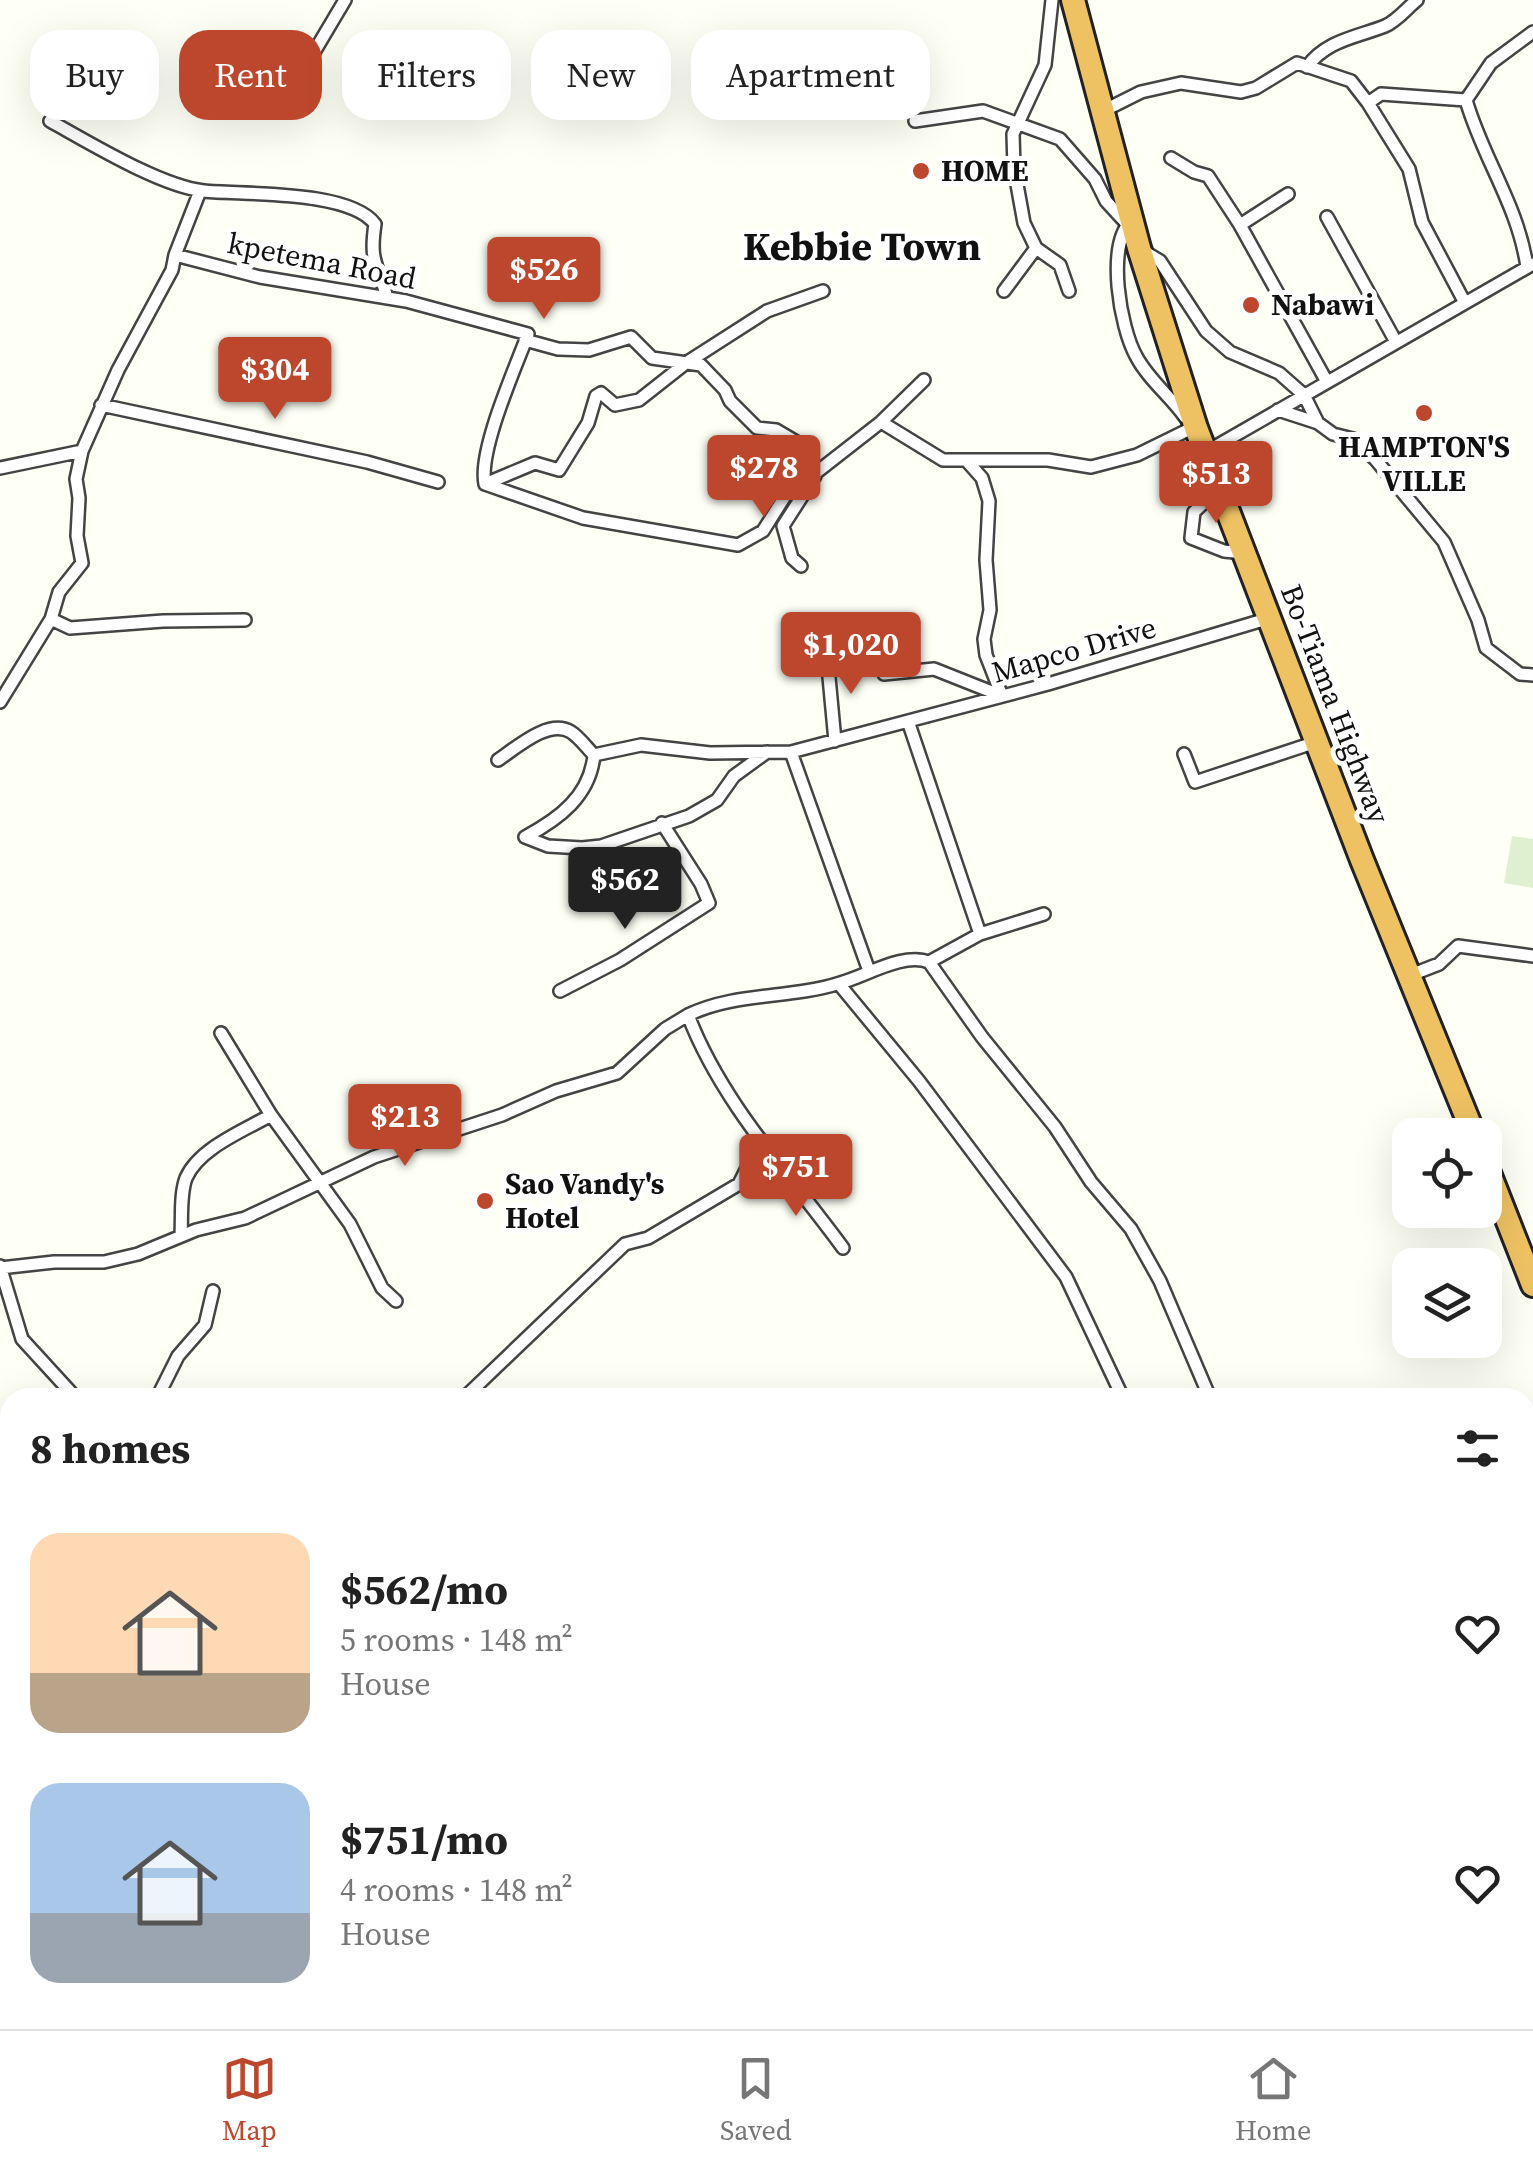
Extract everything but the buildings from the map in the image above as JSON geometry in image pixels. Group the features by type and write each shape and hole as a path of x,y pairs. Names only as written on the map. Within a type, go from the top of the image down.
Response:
{"highway":[{"name":"Bo-Tiama Highway","path":"1073,0 1129,223 1194,428 1467,1118"},
{"path":"1502,1207 1533,1286"}],"street":[{"path":"322,39 346,0"},
{"path":"1052,0 1046,65 1012,134 1024,223 1036,248 1060,265 1069,291"},
{"path":"1308,67 1314,57 1340,41 1389,24 1417,0"},
{"path":"1466,100 1491,63 1533,32"},
{"path":"1101,112 1141,92 1181,83 1241,92 1256,88 1297,63 1351,81 1409,169 1422,222 1464,303"},
{"path":"1368,103 1381,94 1466,100"},
{"path":"1206,452 1530,265 1522,234 1476,134 1466,100"},
{"path":"881,422 943,460 1048,460 1091,467 1137,455 1194,428 1136,356 1126,330 1116,263 1119,237 1129,223 1106,201 1095,179 1060,138 983,111 915,122"},
{"path":"50,121 132,166 200,191 328,201 368,215 375,224 371,250 374,266 388,298"},
{"path":"1171,158 1208,176 1240,225 1326,382"},
{"name":"kpetema Road","path":"200,191 175,255 260,277 388,298 528,334 525,340 558,349 588,350 632,337 652,358 686,364"},
{"path":"1240,225 1288,194"},
{"path":"1326,217 1396,342"},
{"path":"1004,291 1036,248"},
{"path":"1139,248 1160,261 1206,331 1230,352 1280,373 1304,396 1318,423"},
{"path":"0,702 51,620 59,592 82,563 77,536 76,479 82,451 101,405 172,270 175,255"},
{"path":"485,484 536,463 559,470 588,423 600,393 615,404 638,400 768,311 823,291"},
{"path":"485,484 482,473 492,436 525,340"},
{"path":"686,364 701,364 757,428 776,430 798,443 800,482"},
{"path":"485,484 583,518 738,544 763,531 792,485 817,472 881,422 924,380"},
{"path":"101,405 366,462 438,482"},
{"path":"1278,410 1353,439 1375,459 1444,542 1486,648 1520,674 1533,675"},
{"path":"0,468 82,451"},
{"path":"966,460 982,478 989,501 986,560 990,610 984,639 1002,696"},
{"path":"801,566 792,558 783,526 817,472"},
{"path":"1219,488 1194,512 1191,538 1224,551 1244,553"},
{"name":"Mapco Drive","path":"594,755 642,745 710,753 791,752 1271,618"},
{"path":"51,620 70,628 244,620"},
{"path":"827,656 834,741"},
{"path":"884,674 934,669 1002,696"},
{"path":"908,721 980,934"},
{"path":"498,760 538,734 556,728 570,730 594,755 592,770 563,816 524,837 548,846 582,848 601,846 690,816 717,800 734,776 767,752"},
{"path":"1184,754 1195,782 1319,741"},
{"path":"791,752 869,971"},
{"path":"560,991 620,960 709,903 662,823"},
{"path":"930,962 980,934 1044,914"},
{"path":"1408,976 1439,964 1458,946 1533,956"},
{"path":"67,1388 22,1338 0,1267 104,1262 150,1250 181,1234 245,1218 374,1157 502,1115 556,1091 604,1078 665,1029 711,1004 839,984 869,971 920,958 930,962 982,1037 1056,1127 1091,1182 1132,1228 1160,1280 1206,1388"},
{"path":"839,984 919,1081 1066,1277 1118,1388"},
{"path":"688,1015 734,1105 843,1248"},
{"path":"221,1033 271,1114 364,1248 382,1288 396,1301"},
{"path":"181,1234 186,1179 194,1165 271,1114"},
{"path":"474,1388 625,1244 648,1238 739,1184 747,1168 778,1160"},
{"path":"161,1388 178,1356 205,1325 212,1291"}],"green space":[{"path":"1512,836 1533,839 1533,888 1504,883"}],"place":[{"name":"HOME","path":"921,171"},
{"name":"Nabawi","path":"1251,305"},
{"name":"HAMPTON'S VILLE","path":"1424,413"},
{"name":"Sao Vandy's Hotel","path":"485,1201"}],"district":[{"name":"Kebbie Town","path":"862,246"}]}
